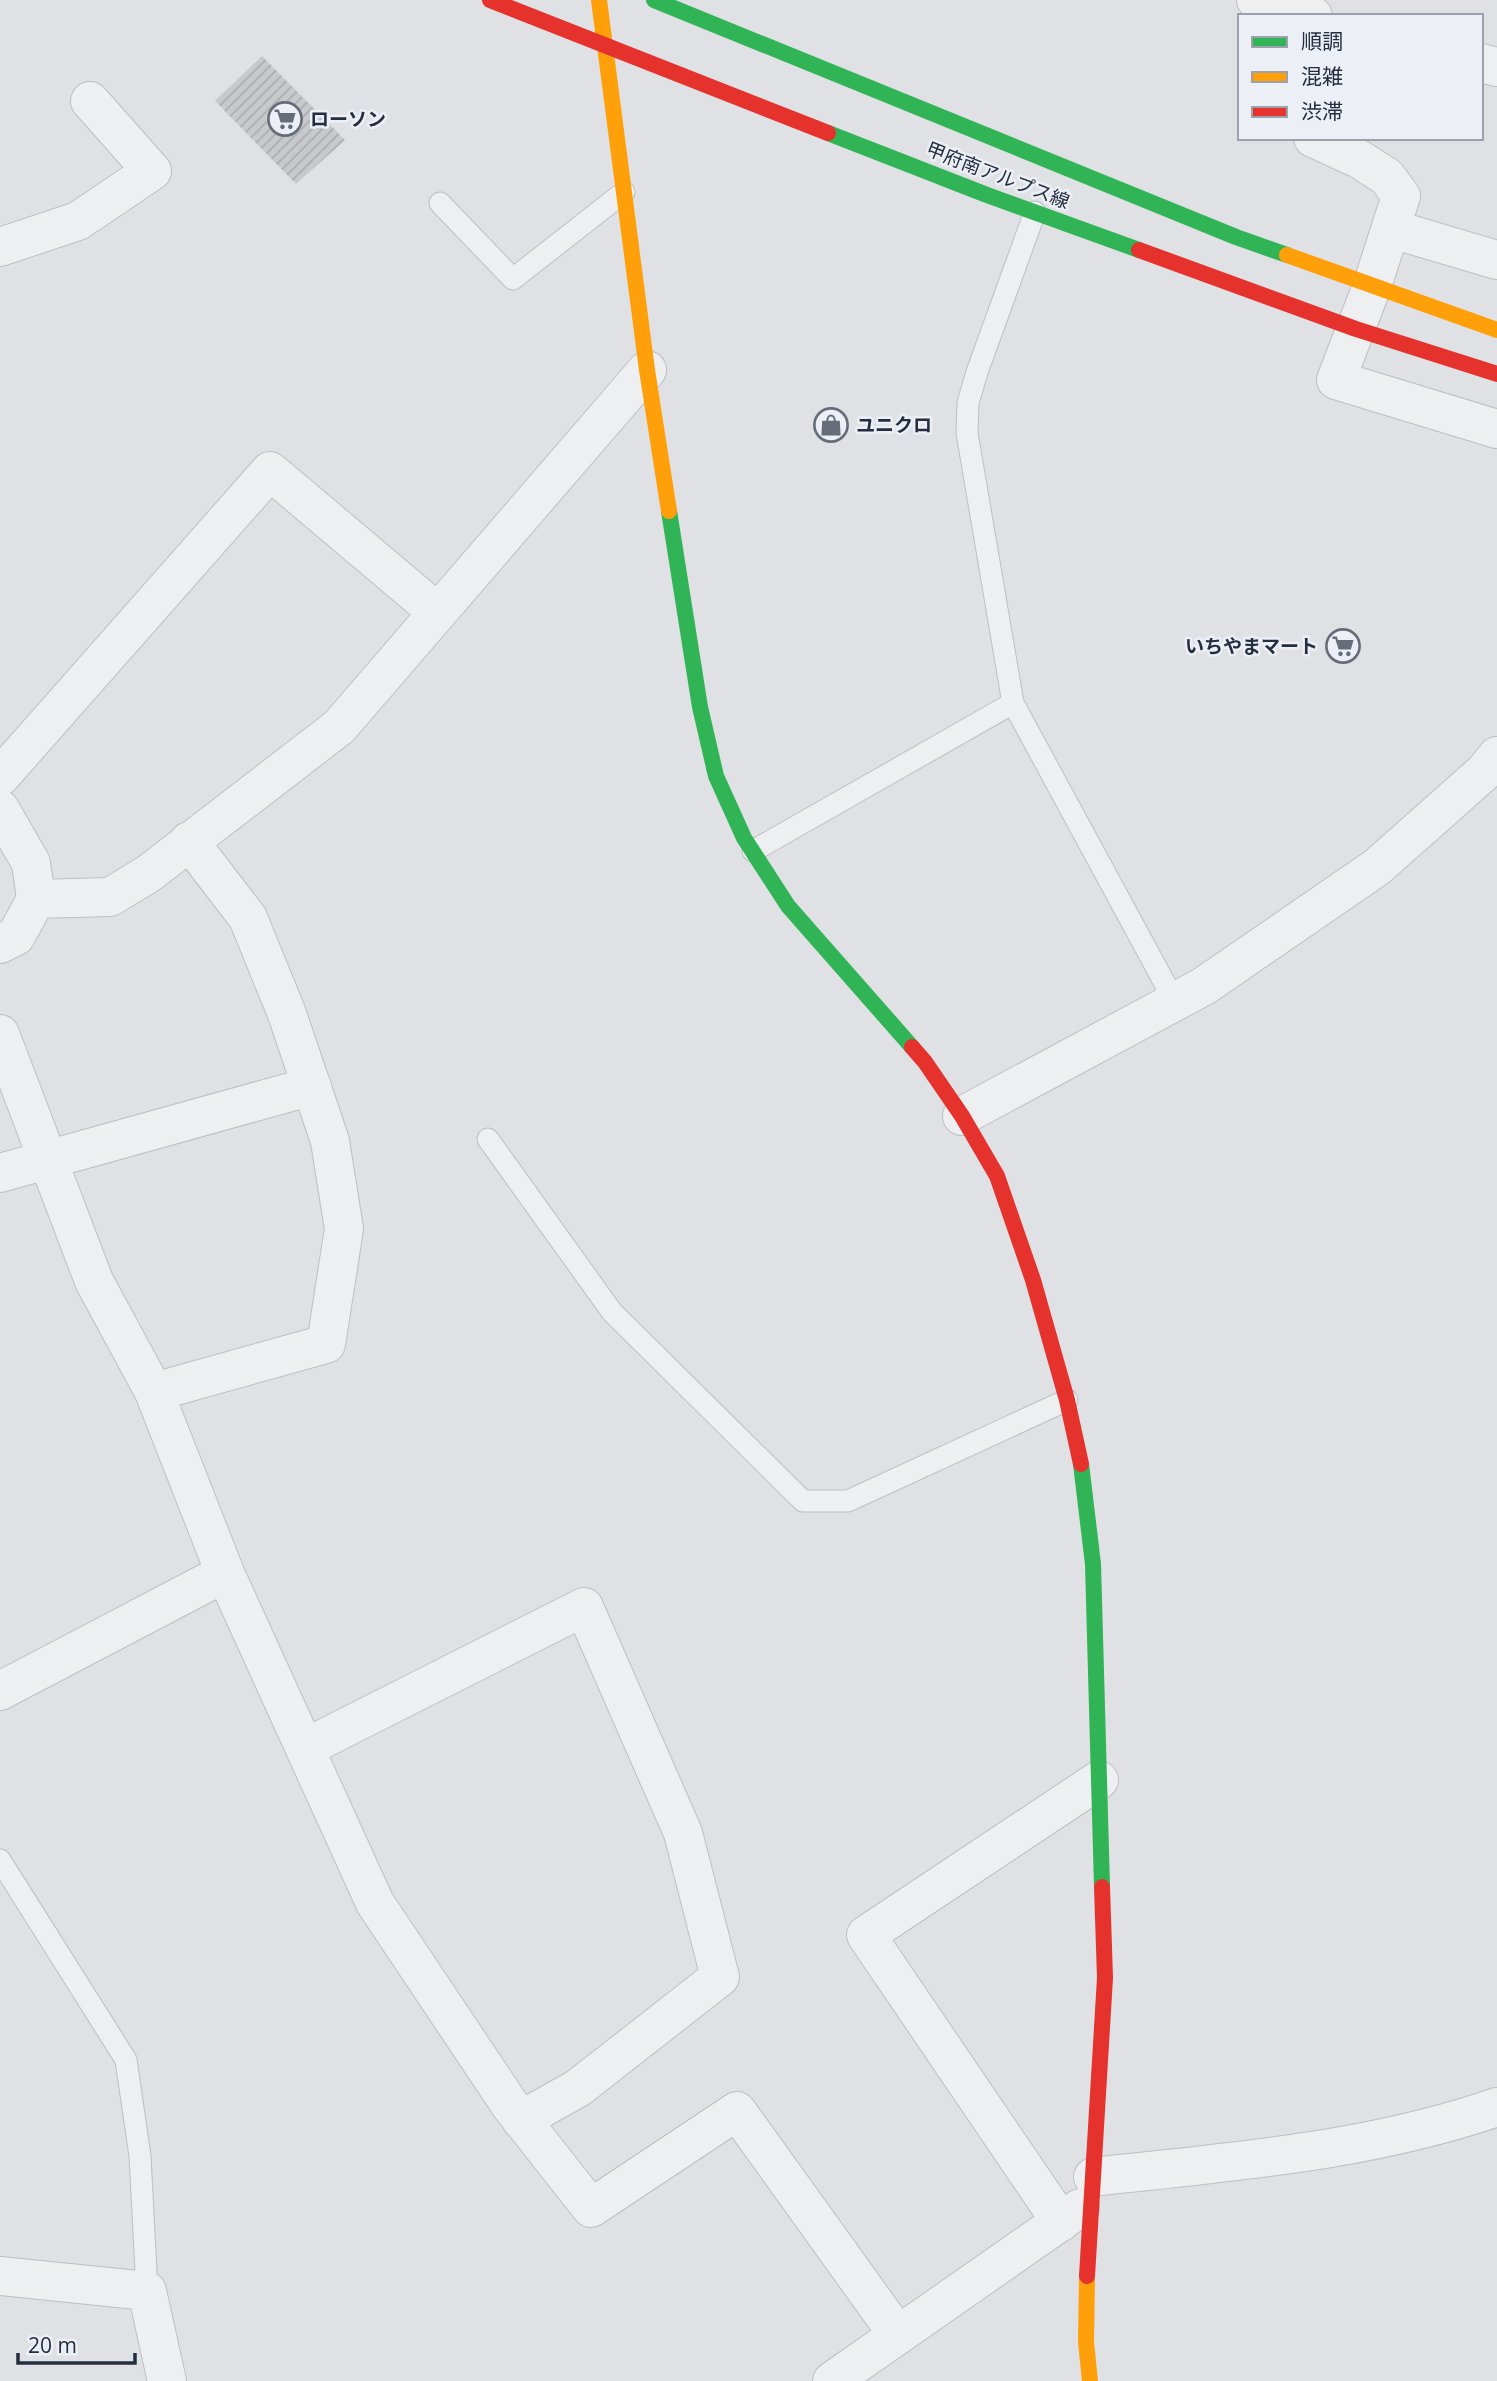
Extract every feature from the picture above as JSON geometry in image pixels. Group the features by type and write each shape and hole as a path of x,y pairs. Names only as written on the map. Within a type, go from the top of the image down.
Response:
{"street":[{"name":"甲府南アルプス線","path":"490,0 987,195 1356,329 1497,374"},
{"path":"599,0 647,370 700,707 716,776 753,851 788,906 925,1062 962,1116 997,1176 1033,1280 1067,1400 1084,1476 1093,1564 1105,1978 1086,2342 1090,2381"},
{"name":"甲府南アルプス線","path":"654,0 1236,237 1497,330"},
{"path":"1263,5 1303,14"},
{"path":"0,247 78,221 152,171 90,101"},
{"path":"1317,140 1359,159 1387,177 1401,196 1372,286 1336,380 1497,429"},
{"path":"1392,229 1497,260"},
{"path":"36,899 110,897 148,874 339,727 647,370"},
{"path":"0,777 270,471 437,612"},
{"path":"962,1116 1204,986 1377,867 1483,772 1497,756"},
{"path":"0,809 31,863 36,899 16,936 0,944"},
{"path":"154,1392 326,1344 344,1229 330,1142 287,1014 248,918 189,841"},
{"path":"0,1034 94,1281 154,1392 225,1573 375,1903 521,2120 591,2208 737,2111 898,2335"},
{"path":"0,1173 312,1086"},
{"path":"1,1686 225,1573"},
{"path":"305,1748 584,1607 683,1833 720,1977 579,2088 521,2120"},
{"path":"1061,2222 866,1935 1099,1780"},
{"path":"832,2381 1061,2222 1092,2188 1370,2140 1454,2122 1497,2107"},
{"path":"0,2276 147,2291 167,2381"}],"lane":[{"path":"440,203 513,279 624,192"},
{"path":"1035,212 968,403 967,433 1013,704 1175,1002"},
{"path":"753,851 1013,704"},
{"path":"488,1139 612,1312 803,1501 848,1501 1067,1400"},
{"path":"0,1860 126,2060 140,2156 147,2291"}],"building":[{"path":"262,56 345,140 296,184 215,101"}],"traffic: fast":[{"path":"654,0 1236,237 1287,255"},
{"path":"828,133 1139,250"},
{"path":"669,511 700,707 716,776 744,838 788,906 912,1047"},
{"path":"1081,1464 1093,1564 1102,1887"}],"traffic: slow":[{"path":"599,0 647,370 669,511"},
{"path":"1287,255 1497,330"},
{"path":"1087,2276 1086,2342 1090,2381"}],"traffic: jam":[{"path":"490,0 828,133"},
{"path":"1139,250 1356,329 1497,374"},
{"path":"912,1047 962,1116 997,1176 1033,1280 1067,1400 1081,1464"},
{"path":"1087,2276 1105,1978 1102,1887"}],"place":[{"name":"ローソン","path":"285,119"},
{"name":"ユニクロ","path":"831,425"},
{"name":"いちやまマート","path":"1343,646"}]}
